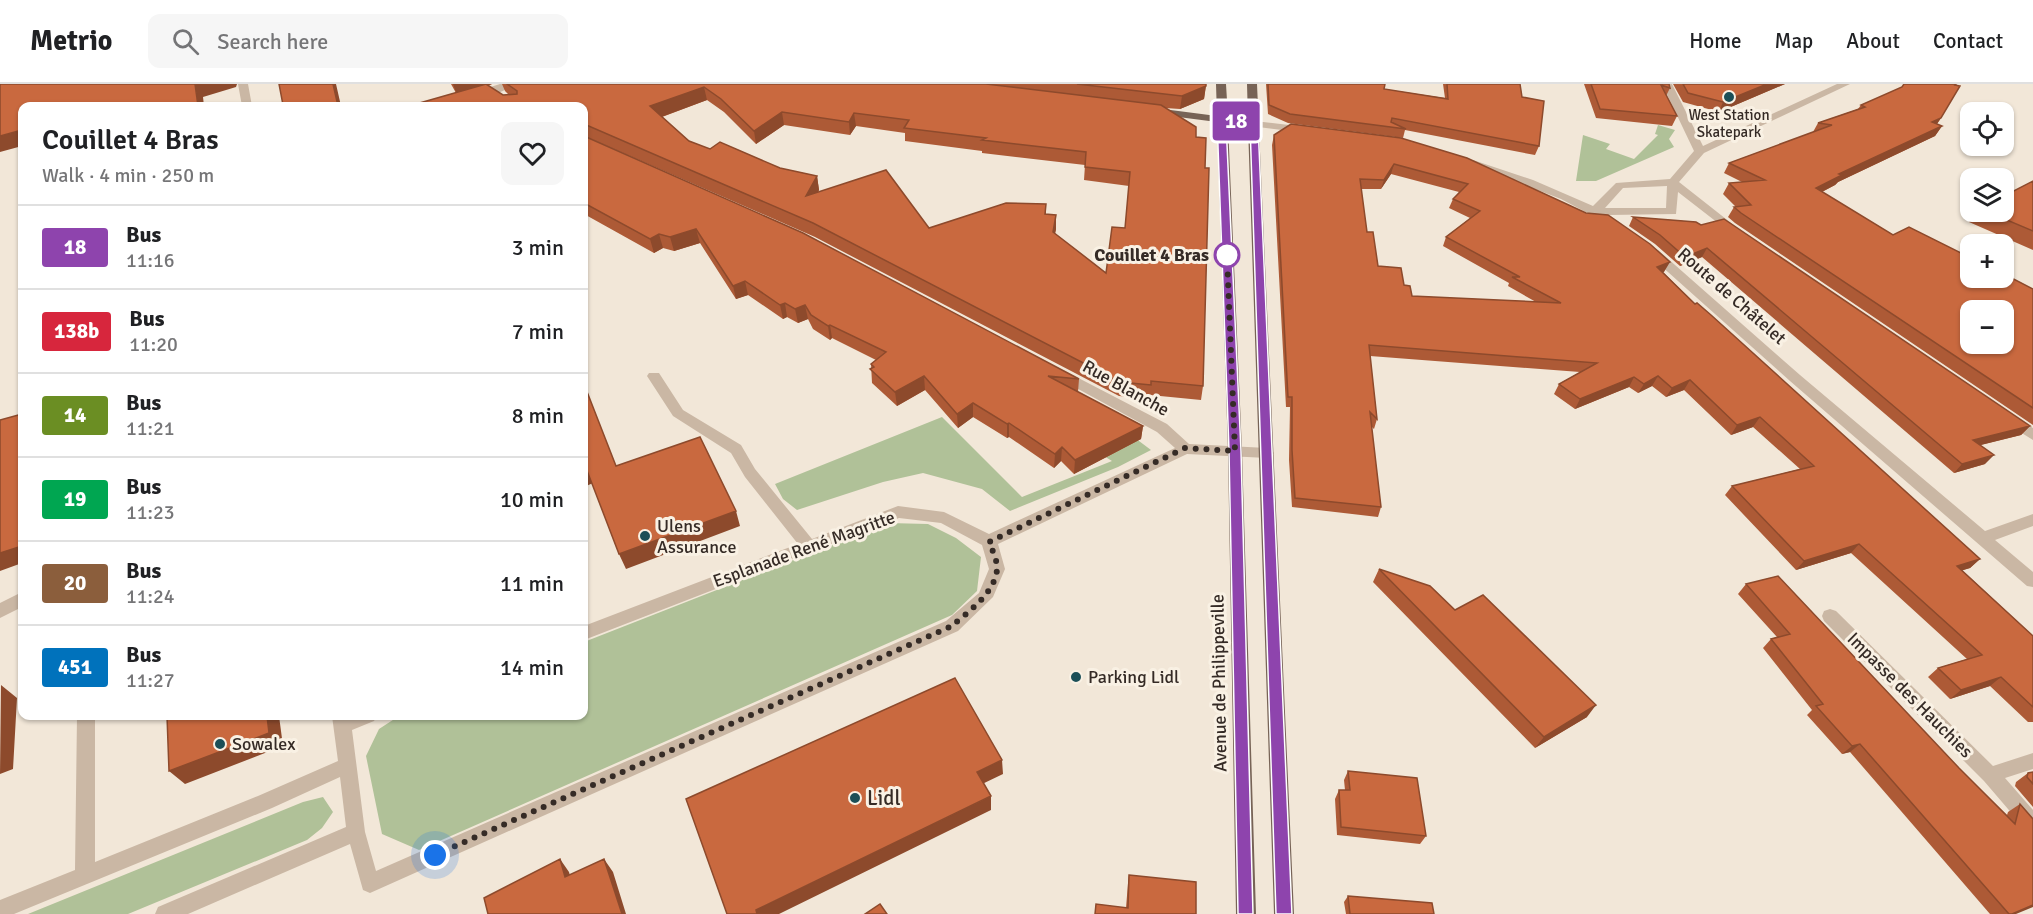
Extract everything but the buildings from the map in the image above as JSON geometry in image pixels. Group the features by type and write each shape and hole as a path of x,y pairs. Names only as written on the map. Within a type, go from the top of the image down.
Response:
{"main road":[{"name":"Avenue de Philippeville","path":"1221,84 1235,451 1246,914"},
{"path":"1252,84 1284,914"},
{"path":"1140,109 1254,124"}],"street":[{"path":"243,84 246,102"},
{"path":"450,102 493,91 509,84"},
{"path":"1667,84 1700,151"},
{"path":"1595,211 1672,212 1673,182 1700,151 1845,84"},
{"path":"493,91 508,101"},
{"path":"1254,124 1321,132"},
{"path":"1462,160 1536,184 1595,211 1627,232"},
{"path":"1595,211 1620,185 1673,182 1750,242"},
{"name":"Route de Châtelet","path":"1642,244 2033,581"},
{"name":"Rue Blanche","path":"1048,368 1162,428 1185,448"},
{"path":"654,376 678,413 736,449 750,473 809,546"},
{"path":"1994,408 2033,435"},
{"path":"342,721 356,832 370,883 952,626 985,597 997,569 989,542 1185,448 1267,453"},
{"name":"Esplanade René Magritte","path":"588,631 898,512 944,518 989,542"},
{"path":"1984,538 2033,520"},
{"path":"1,611 18,601"},
{"path":"1,611 18,614"},
{"name":"Impasse des Hauchies","path":"1830,616 1990,775 2033,824"},
{"path":"86,720 86,875"},
{"path":"1990,775 2033,761"},
{"path":"0,910 265,802 348,765"},
{"path":"165,914 356,832"}],"green space":[{"path":"1658,125 1675,130 1669,139 1674,147 1596,181 1576,181 1583,135 1610,144 1606,149 1634,159 1658,135 1655,134"},
{"path":"942,417 1022,497 1112,461 1099,453 1123,429 1151,450 1118,467 1010,511 982,489 923,473 883,482 797,510 783,499 775,484"},
{"path":"888,523 928,524 956,538 981,557 977,591 952,615 419,850 382,834 366,756 379,729 393,720 588,720 588,640"},
{"path":"323,797 333,812 322,828 307,840 128,914 28,914 303,802"}],"bus line":[{"name":"18","path":"1246,914 1235,451 1221,119 1254,124 1284,914"}],"place":[{"name":"West Station Skatepark","path":"1729,97"},
{"name":"Couillet 4 Bras","path":"1227,255"},
{"name":"Ulens Assurance","path":"645,536"},
{"name":"Parking Lidl","path":"1076,677"},
{"name":"Sowalex","path":"220,744"},
{"name":"Lidl","path":"855,798"}],"route":[{"path":"435,855 952,626 985,597 997,569 989,542 1185,448 1235,451 1227,255"}]}
